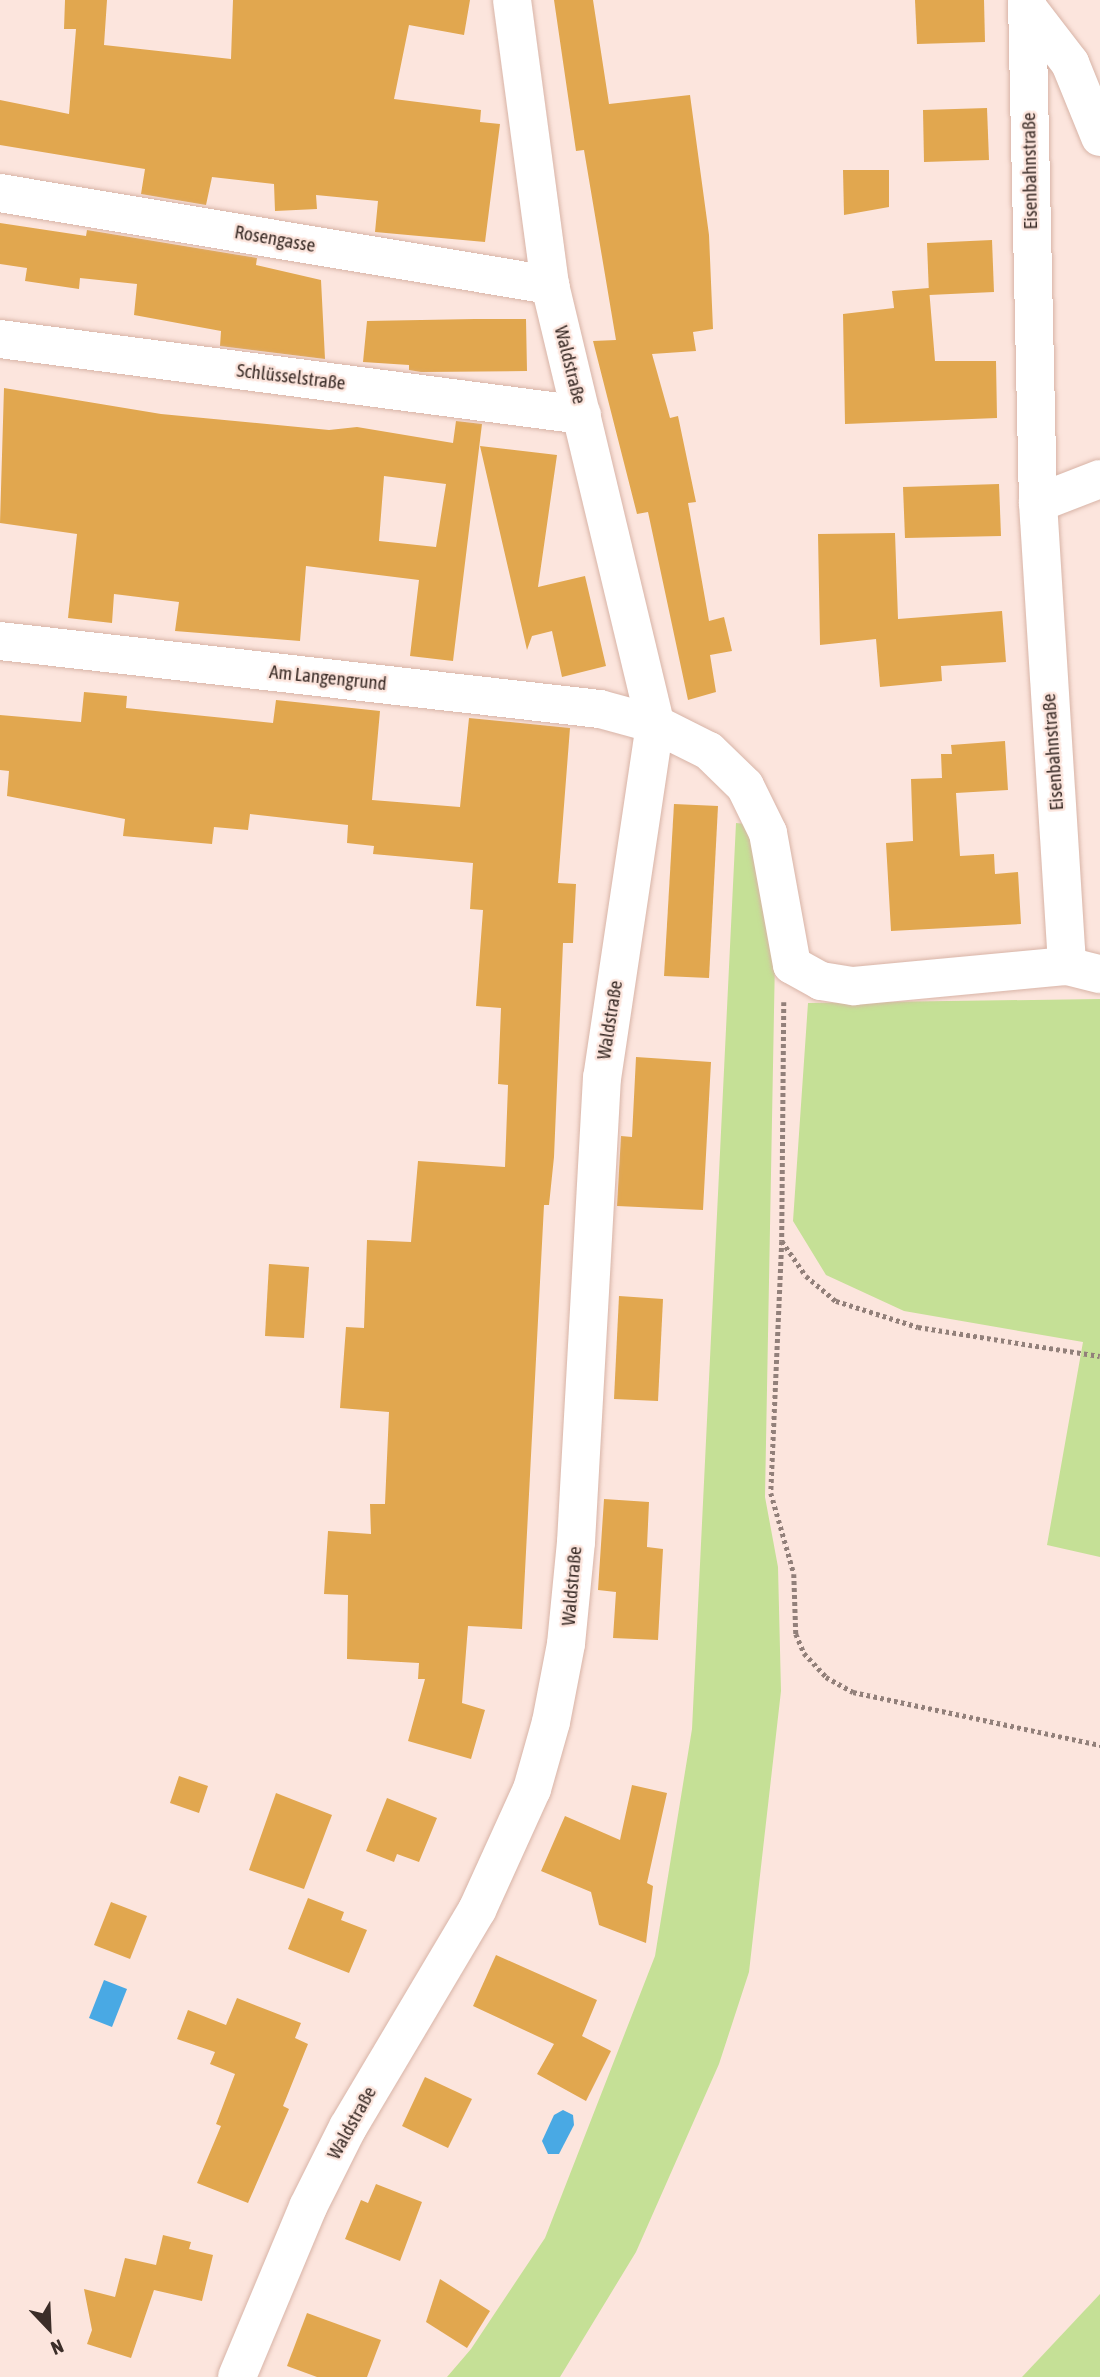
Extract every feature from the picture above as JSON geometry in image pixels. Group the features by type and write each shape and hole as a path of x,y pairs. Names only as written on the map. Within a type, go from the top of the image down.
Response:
{"street":[{"name":"Waldstraße","path":"237,2377 308,2207 342,2139 477,1910 532,1789 551,1721 566,1644 576,1542 602,1077 655,724 550,285 512,0"},
{"name":"Eisenbahnstraße","path":"1027,4 1070,63 1100,137"},
{"name":"Eisenbahnstraße","path":"1027,4 1038,503 1083,970"},
{"name":"Rosengasse","path":"0,193 550,285"},
{"name":"Schlüsselstraße","path":"0,339 582,415"},
{"path":"1038,503 1100,479"},
{"name":"Am Langengrund","path":"0,641 600,709 655,724"},
{"path":"655,724 709,751 746,786 768,832 793,965 821,981 854,986 1083,970"}],"path":[{"path":"793,965 782,1011 782,1241 771,1493 794,1574 796,1634 804,1653 826,1677 853,1692 1100,1745"},
{"path":"782,1241 806,1276 836,1301 918,1326 1100,1356"}],"green space":[{"path":"736,823 747,824 775,958 765,1497 778,1567 781,1691 749,1972 719,2064 636,2252 560,2377 447,2377 471,2349 545,2238 655,1956 692,1729"},
{"path":"1100,999 1100,1557 1047,1545 1083,1342 904,1311 826,1275 793,1221 808,1003"},
{"path":"1100,2294 1100,2377 1022,2377"}],"water":[{"path":"104,1980 127,1989 112,2027 89,2018"},
{"path":"563,2110 573,2115 574,2125 559,2154 548,2154 542,2141 554,2115"}],"building":[{"path":"65,0 107,0 104,45 231,59 233,0 470,0 464,35 409,25 394,99 481,110 480,122 500,124 485,242 375,232 378,201 316,195 317,209 275,211 274,184 212,177 206,205 141,194 145,169 0,145 0,100 69,114 76,29 64,29"},
{"path":"554,0 593,0 609,104 690,95 709,235 713,329 693,332 696,351 652,354 670,418 678,416 696,502 688,503 709,621 724,617 732,651 710,655 716,692 688,700 648,512 637,514 593,341 616,340 584,150 576,151"},
{"path":"915,0 984,0 985,42 917,44"},
{"path":"987,108 989,160 924,162 923,110"},
{"path":"843,170 889,170 889,207 844,215"},
{"path":"0,223 86,236 87,230 257,258 256,265 321,280 325,359 220,346 221,331 134,315 137,284 80,278 79,289 25,281 27,268 0,264"},
{"path":"992,240 994,292 929,295 927,243"},
{"path":"929,288 935,361 996,361 997,418 845,424 843,314 894,308 892,291"},
{"path":"526,319 527,371 421,372 409,370 409,365 363,362 367,321"},
{"path":"4,388 161,414 329,430 357,427 453,443 456,421 482,424 453,661 410,656 419,580 306,566 300,641 175,631 179,602 114,594 112,623 68,618 77,534 0,523","holes":["384,476 446,484 436,547 379,541"]},
{"path":"480,446 557,455 538,587 585,576 606,666 562,677 552,631 532,636 527,650"},
{"path":"999,484 1001,536 905,538 903,487"},
{"path":"895,533 898,619 1002,611 1006,662 941,666 942,681 880,687 876,639 820,645 818,534"},
{"path":"84,692 127,696 126,708 273,723 276,700 380,711 372,800 460,807 469,718 570,728 558,883 576,884 573,943 563,943 554,1157 549,1205 544,1205 522,1629 468,1626 462,1703 485,1710 471,1759 408,1741 425,1679 418,1679 419,1663 347,1659 348,1595 324,1594 328,1531 371,1534 370,1504 385,1504 389,1412 340,1408 346,1327 364,1328 367,1240 411,1242 418,1161 505,1167 508,1085 498,1084 501,1008 476,1006 483,910 470,909 473,863 373,854 374,846 347,843 348,825 250,814 248,830 214,827 212,844 123,836 125,819 7,796 9,771 0,770 0,715 81,722"},
{"path":"1005,741 1008,790 956,793 960,856 994,854 995,874 1018,872 1021,924 891,931 886,843 913,841 911,779 942,778 941,754 952,754 951,745"},
{"path":"674,804 718,806 709,978 664,976"},
{"path":"636,1057 711,1062 703,1210 617,1206 621,1136 632,1137"},
{"path":"269,1264 309,1267 304,1338 265,1336"},
{"path":"619,1296 663,1299 658,1401 614,1399"},
{"path":"604,1499 649,1502 647,1547 663,1549 658,1640 613,1638 616,1592 598,1590"},
{"path":"179,1776 208,1786 199,1813 170,1803"},
{"path":"632,1785 667,1793 647,1883 653,1886 646,1943 599,1925 591,1892 541,1871 565,1816 620,1840"},
{"path":"276,1793 332,1815 304,1889 249,1870"},
{"path":"387,1798 437,1818 419,1862 397,1854 394,1862 366,1851"},
{"path":"308,1898 344,1912 341,1920 367,1930 349,1973 288,1949"},
{"path":"111,1902 147,1916 130,1959 94,1945"},
{"path":"496,1955 597,2000 582,2036 611,2051 586,2101 537,2074 554,2044 473,2006"},
{"path":"237,1998 301,2023 295,2038 308,2044 283,2106 289,2109 248,2203 197,2183 221,2126 216,2124 235,2074 210,2064 215,2052 177,2039 188,2010 226,2025"},
{"path":"425,2077 472,2099 448,2148 402,2126"},
{"path":"376,2184 422,2202 400,2261 345,2239 361,2200 368,2203"},
{"path":"163,2235 191,2242 189,2249 213,2255 202,2301 154,2290 131,2358 87,2344 92,2330 84,2289 115,2297 125,2258 156,2265"},
{"path":"440,2279 490,2311 467,2348 426,2322"},
{"path":"307,2313 381,2340 367,2377 317,2377 287,2366"}]}
